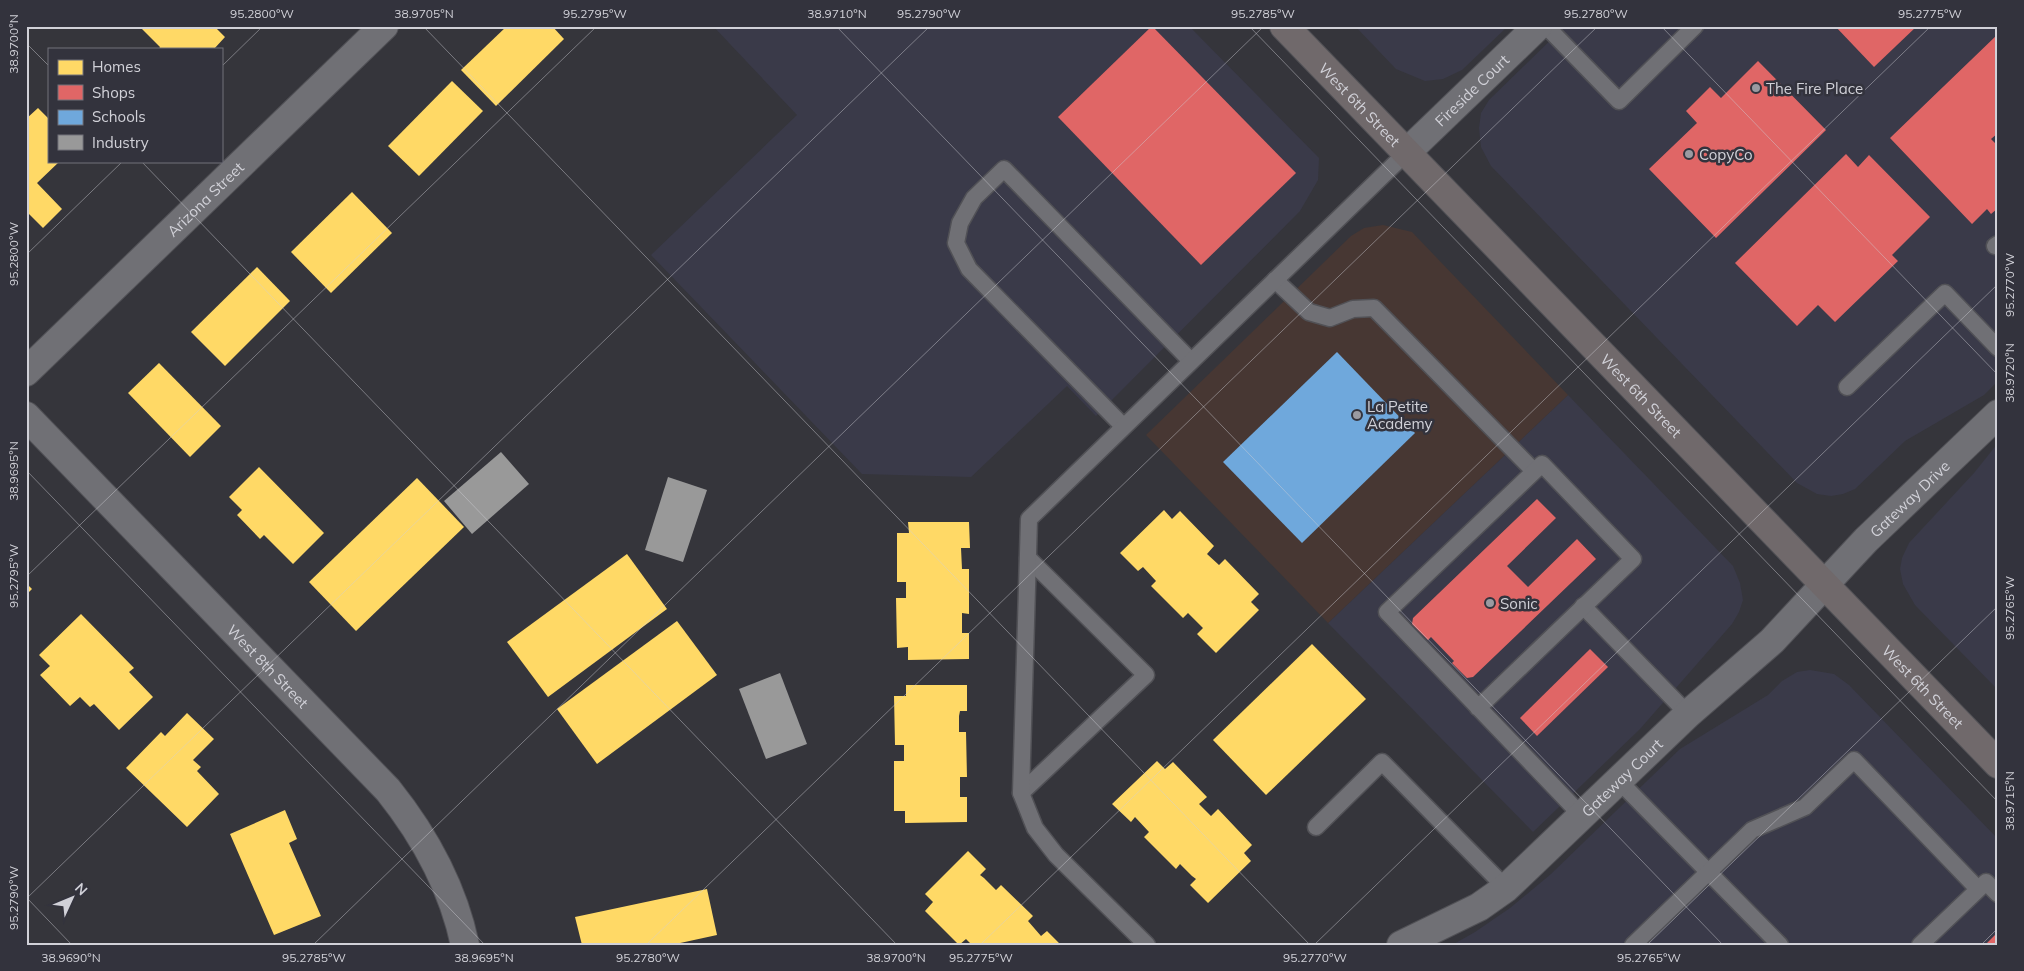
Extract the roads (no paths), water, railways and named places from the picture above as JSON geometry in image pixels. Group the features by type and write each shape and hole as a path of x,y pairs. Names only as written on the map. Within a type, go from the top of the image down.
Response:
{"main road":[{"name":"West 6th Street","path":"1284,26 1998,764"}],"street":[{"name":"Arizona Street","path":"26,372 384,26"},
{"name":"Fireside Court","path":"1406,153 1538,26"},
{"name":"Gateway Drive","path":"1824,585 1866,540 1998,414"},
{"name":"West 8th Street","path":"26,416 388,790 421,836 430,853 451,899 465,945"},
{"name":"Gateway Court","path":"1401,945 1479,907 1506,888 1688,714 1772,641 1824,585"}],"lane":[{"path":"1546,26 1618,101 1695,26"},
{"path":"1147,945 1056,855 1035,828 1021,793 1029,519 1406,153"},
{"path":"1123,426 969,269 956,243 960,223 974,198 1004,169 1191,361"},
{"path":"1275,280 1309,312 1330,318 1353,309 1374,308 1534,471"},
{"path":"1847,387 1945,293 1998,348"},
{"path":"1478,708 1632,559 1542,464 1387,612 1478,708 1582,816"},
{"path":"1021,793 1146,675 1028,558"},
{"path":"1583,606 1688,714"},
{"path":"1633,945 1752,830 1805,807 1854,760 1978,889"},
{"path":"1316,827 1382,762 1506,888"},
{"path":"1619,781 1780,945"},
{"path":"1920,945 1986,882 1998,894"}],"place":[{"name":"The Fire Place","path":"1756,88"},
{"name":"CopyCo","path":"1689,154"},
{"name":"La Petite Academy","path":"1357,415"},
{"name":"Sonic","path":"1490,603"}]}
